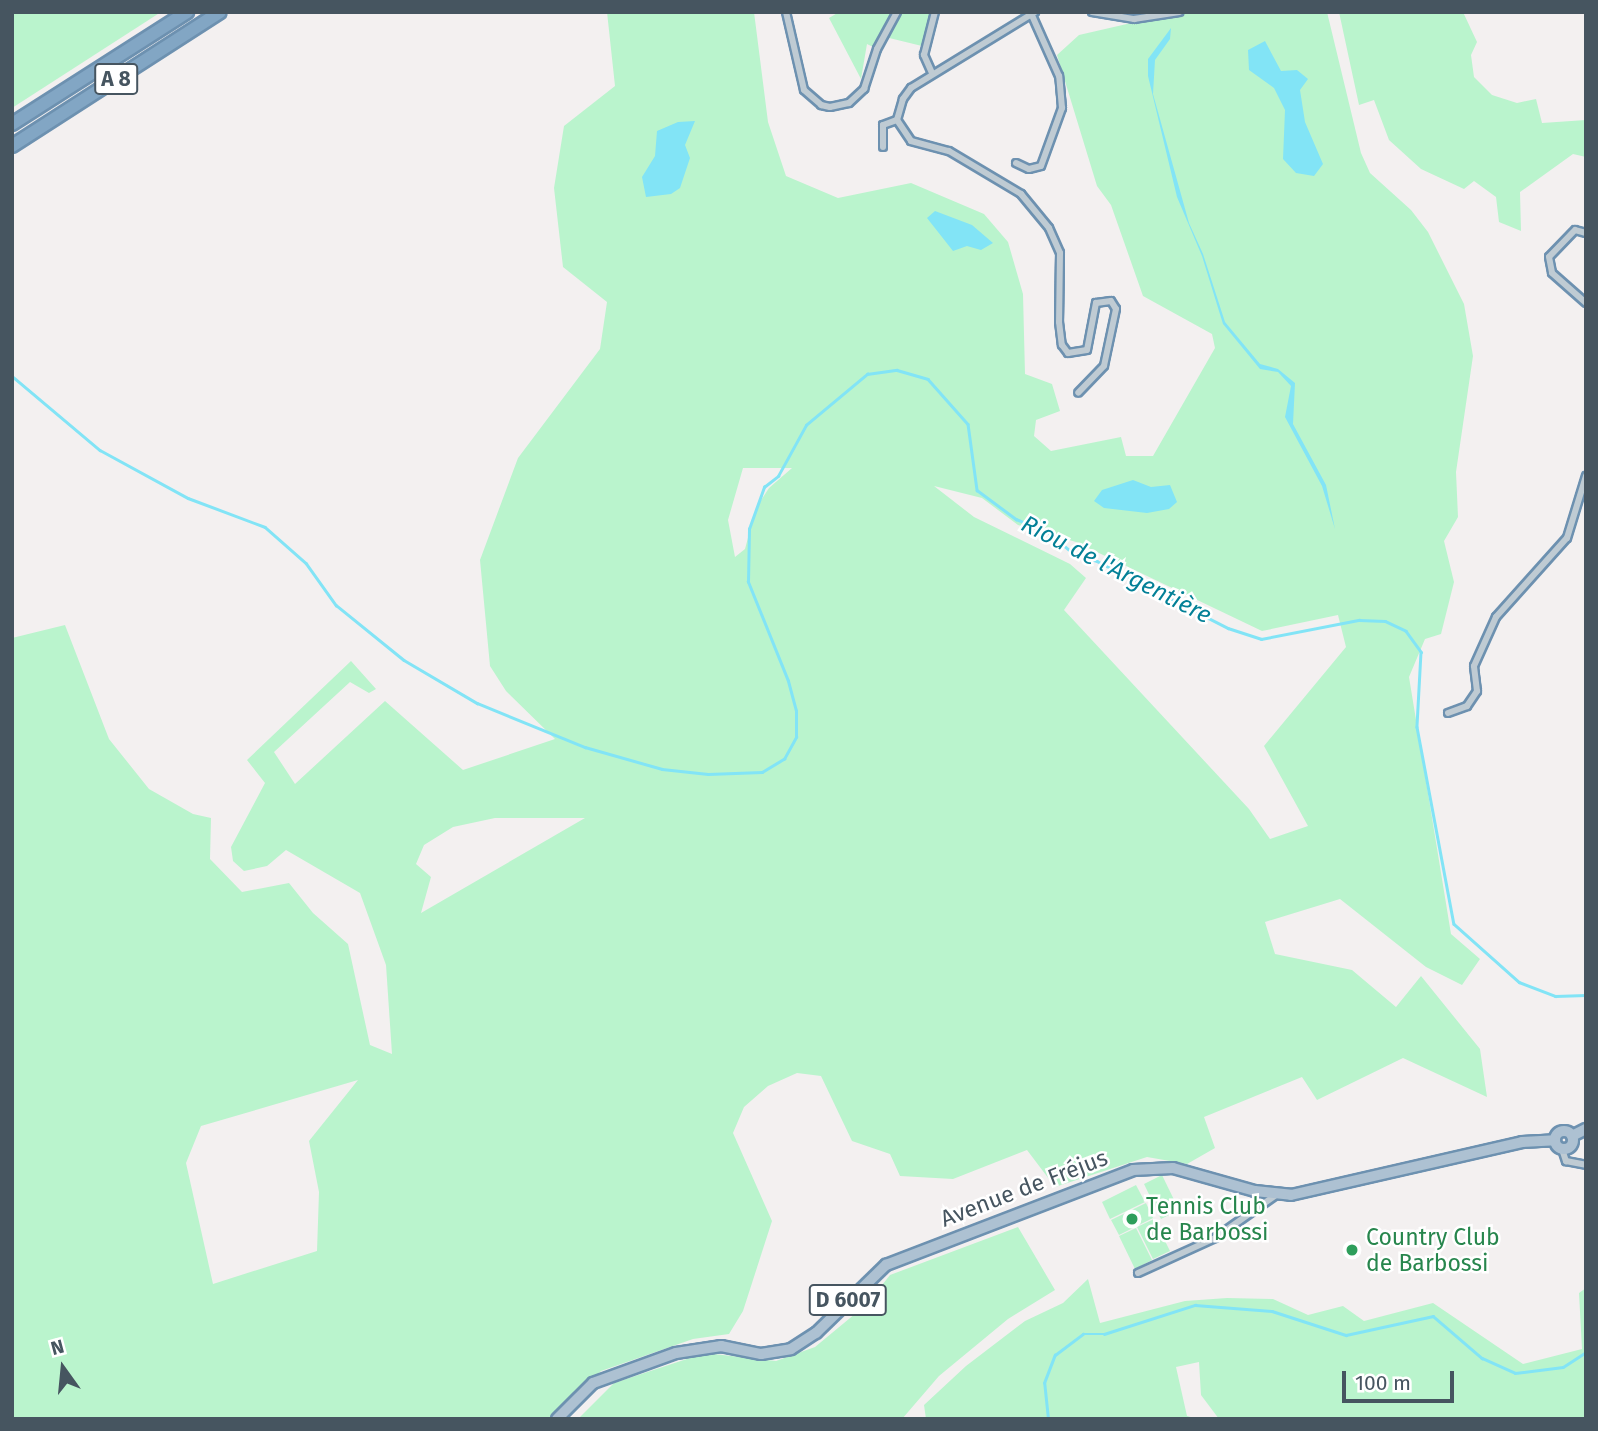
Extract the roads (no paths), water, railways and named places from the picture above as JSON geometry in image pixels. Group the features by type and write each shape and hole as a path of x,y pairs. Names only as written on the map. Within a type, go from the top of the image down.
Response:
{"highway":[{"name":"A 8","path":"12,124 187,12"},
{"name":"A 8","path":"12,146 220,12"}],"main road":[{"path":"1558,1144 1572,1144 1572,1136 1586,1129"},
{"name":"Avenue de Fréjus","path":"557,1419 593,1384 676,1353 721,1346 761,1354 791,1349 816,1333 887,1265 1133,1170 1173,1168 1276,1195 1306,1194 1522,1142 1558,1144"}],"street":[{"path":"786,12 804,90 821,105 830,107 849,103 864,89 877,49 897,12"},
{"path":"932,74 924,55 935,12"},
{"path":"1092,12 1134,19 1179,12"},
{"path":"1016,163 1029,169 1041,166 1062,108 1059,76 1033,13 932,74 902,99 897,120 911,141 949,151 1021,194 1049,228 1060,253 1059,322 1062,345 1068,353 1078,355 1087,350 1096,303 1111,301 1116,309 1104,366 1078,393"},
{"path":"883,148 883,125 897,120"},
{"path":"1586,233 1574,230 1549,257 1552,273 1586,303"},
{"path":"1448,713 1467,706 1477,691 1474,666 1496,617 1567,538 1586,476"},
{"path":"1558,1144 1566,1161 1586,1165"},
{"path":"1138,1273 1215,1238 1276,1195"}],"water":[{"path":"1171,28 1170,39 1155,60 1153,94 1189,223 1203,254 1225,322 1260,364 1278,369 1295,383 1293,424 1326,485 1335,529 1322,486 1285,417 1291,386 1278,372 1260,369 1223,324 1202,256 1177,197 1148,76 1148,59"},
{"path":"1265,41 1281,71 1297,70 1308,79 1300,90 1305,122 1323,164 1314,176 1296,173 1283,159 1285,110 1274,88 1249,70 1248,50"},
{"path":"695,121 685,145 690,158 680,188 671,194 646,197 642,177 655,156 657,131 678,122"},
{"path":"935,211 972,225 993,243 981,250 967,246 953,251 927,218"},
{"path":"1133,480 1151,487 1170,485 1177,502 1169,509 1147,513 1104,508 1094,501 1102,490"}],"waterway":[{"name":"Riou de l'Argentière","path":"12,376 100,450 188,498 265,527 306,563 336,605 404,660 477,703 585,747 662,769 708,774 762,772 784,759 796,737 796,711 788,681 748,582 749,529 764,487 778,476 806,425 867,374 897,370 928,379 968,424 977,490 1016,519 1049,533 1074,554 1097,561 1228,628 1261,639 1359,620 1385,621 1406,631 1421,652 1417,727 1454,924 1519,982 1555,996 1586,995"},
{"path":"1048,1419 1044,1383 1055,1355 1083,1334 1104,1334 1195,1305 1272,1311 1346,1335 1433,1316 1482,1358 1515,1373 1563,1367 1586,1352"}],"place":[{"name":"Tennis Club de Barbossi","path":"1132,1219"},
{"name":"Country Club de Barbossi","path":"1352,1250"}]}
